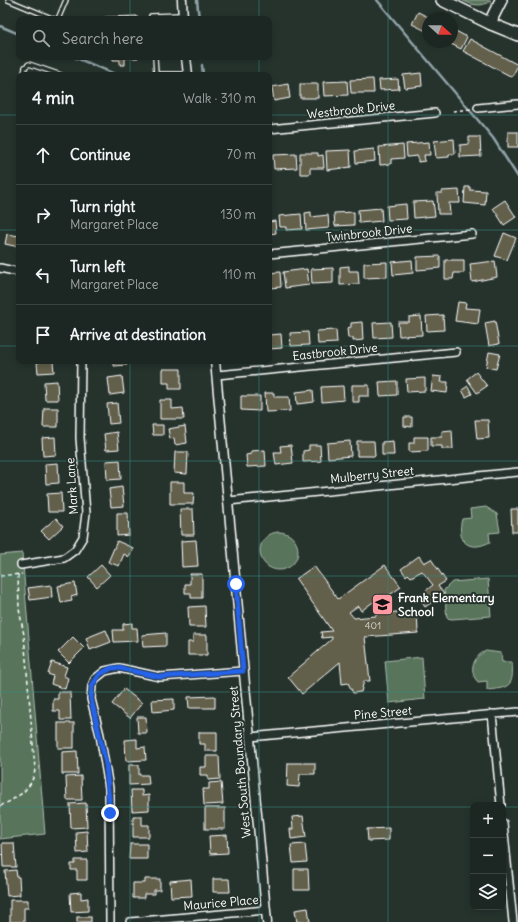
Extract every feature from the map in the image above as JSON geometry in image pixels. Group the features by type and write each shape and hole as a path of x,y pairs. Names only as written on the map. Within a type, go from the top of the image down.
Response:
{"main road":[{"path":"442,0 491,24 518,35"},
{"path":"491,24 496,7 501,0"},
{"path":"491,24 518,40"}],"street":[{"path":"182,0 183,16"},
{"path":"186,60 187,72"},
{"path":"478,108 518,104"},
{"name":"Westbrook Drive","path":"272,129 435,113"},
{"name":"Twinbrook Drive","path":"272,254 472,234"},
{"path":"0,268 16,271"},
{"name":"Eastbrook Drive","path":"216,375 456,352"},
{"name":"Mark Lane","path":"21,565 64,558 75,550 83,537 86,513 80,438 81,364"},
{"name":"West South Boundary Street","path":"215,364 267,922"},
{"name":"Mulberry Street","path":"228,501 518,472"},
{"path":"110,922 110,801 100,735 91,699 92,686 95,679 105,671 119,668 160,677 243,671"},
{"name":"Pine Street","path":"250,737 518,712"},
{"path":"492,714 501,802"},
{"path":"505,838 513,922"},
{"name":"Maurice Place","path":"130,922 266,910"}],"lane":[{"path":"8,0 47,16"},
{"path":"59,16 66,0"},
{"path":"155,60 156,72"},
{"path":"24,72 25,67 29,64 52,72"}],"path":[{"path":"453,111 478,108"},
{"path":"0,806 25,791 32,782 35,769 24,635 19,609 18,574"},
{"path":"0,576 22,574"}],"green space":[{"path":"462,0 491,0 488,3 477,5"},
{"path":"486,507 497,514 500,532 489,533 490,542 476,546 470,545 462,539 462,519 471,518 470,509"},
{"path":"279,532 289,535 295,541 298,551 295,561 289,567 279,570 269,567 263,561 260,551 263,541 269,535"},
{"path":"22,553 45,834 0,839 0,555"},
{"path":"488,579 491,616 452,619 447,618 444,590 452,582"},
{"path":"486,651 501,653 502,662 512,662 511,681 506,687 487,690 487,681 478,682 475,678 473,674 473,665 475,660"},
{"path":"422,657 425,699 389,703 385,661"}],"building":[{"path":"418,12 422,14 422,29 412,24"},
{"path":"458,32 467,37 461,49 458,48"},
{"path":"470,39 518,65 512,77 463,51"},
{"path":"120,60 125,60 125,65 120,65"},
{"path":"421,73 422,86 405,88 403,75"},
{"path":"373,79 374,93 351,93 350,80"},
{"path":"398,79 399,89 380,90 379,80"},
{"path":"347,81 348,95 324,96 323,82"},
{"path":"288,84 290,98 274,101 272,87"},
{"path":"300,84 318,84 318,98 300,98"},
{"path":"508,132 518,132 518,147 508,147"},
{"path":"469,137 480,137 481,156 460,157 460,145 469,144"},
{"path":"454,139 455,154 449,154 449,157 436,158 434,141"},
{"path":"429,142 430,155 424,155 425,161 418,162 418,156 407,157 406,144"},
{"path":"403,145 404,158 391,159 391,164 380,165 379,147"},
{"path":"374,149 375,161 356,163 355,151"},
{"path":"350,150 351,167 327,170 326,151"},
{"path":"300,153 318,153 318,156 323,155 324,168 310,168 310,174 300,174"},
{"path":"296,154 297,168 274,169 273,155"},
{"path":"465,187 470,187 470,190 486,191 485,205 464,203"},
{"path":"459,190 460,203 449,203 450,214 438,214 437,193 442,193 442,191"},
{"path":"505,200 516,217 504,225 493,208"},
{"path":"433,201 435,216 414,218 413,202"},
{"path":"406,204 407,219 388,220 387,206"},
{"path":"381,208 382,221 359,223 358,210"},
{"path":"311,212 311,217 328,215 329,228 306,230 305,213"},
{"path":"354,212 354,225 335,226 334,213"},
{"path":"301,214 302,229 286,230 286,227 280,227 279,216"},
{"path":"275,221 276,233 272,234 272,222"},
{"path":"504,233 516,238 507,260 495,256"},
{"path":"7,234 16,236 16,246 5,244"},
{"path":"440,256 440,268 417,270 417,257"},
{"path":"412,260 413,273 393,275 392,262"},
{"path":"445,260 464,260 464,273 454,273 453,279 445,279"},
{"path":"495,261 497,277 472,282 470,264"},
{"path":"387,262 387,277 364,278 364,263"},
{"path":"349,266 349,271 358,271 359,284 340,285 340,267"},
{"path":"333,268 333,283 312,284 311,269"},
{"path":"307,269 309,285 285,288 283,272"},
{"path":"280,272 281,287 272,288 272,273"},
{"path":"458,302 466,303 465,308 480,309 478,324 455,321"},
{"path":"443,315 444,330 427,331 426,316"},
{"path":"421,316 422,335 399,336 398,322 409,322 409,317"},
{"path":"495,321 499,344 489,346 485,323"},
{"path":"362,322 363,340 353,341 353,338 348,338 347,328 351,327 351,323"},
{"path":"391,322 392,337 374,338 373,323"},
{"path":"336,330 337,343 318,344 317,331"},
{"path":"308,332 309,345 291,346 290,333"},
{"path":"281,334 282,348 272,349 272,335"},
{"path":"489,352 500,354 496,369 486,367"},
{"path":"37,364 53,364 54,372 38,373"},
{"path":"114,364 127,364 127,365 114,366"},
{"path":"163,369 181,369 181,389 169,389 169,383 163,383"},
{"path":"476,372 487,386 477,393 467,379"},
{"path":"122,376 124,393 110,395 108,378"},
{"path":"433,376 442,377 441,382 448,382 447,393 431,391"},
{"path":"425,378 425,391 407,392 406,379"},
{"path":"57,381 58,400 45,400 44,382"},
{"path":"397,381 397,395 380,396 379,382"},
{"path":"352,385 369,385 369,396 359,396 359,402 352,402"},
{"path":"343,386 344,400 322,402 321,387"},
{"path":"468,386 472,394 466,397 462,390"},
{"path":"313,390 314,402 297,404 296,392"},
{"path":"265,393 274,393 274,397 289,397 290,411 266,412"},
{"path":"241,396 260,396 260,411 241,410"},
{"path":"160,400 172,400 172,409 183,408 184,419 160,419"},
{"path":"117,403 119,423 109,424 107,404"},
{"path":"44,408 58,408 58,427 43,427"},
{"path":"404,417 412,417 412,427 404,426"},
{"path":"475,420 488,420 489,438 477,439"},
{"path":"152,425 163,425 163,435 153,435"},
{"path":"185,426 187,443 175,445 174,438 170,439 168,429"},
{"path":"452,430 453,449 442,449 442,446 431,446 431,437 442,437 442,431"},
{"path":"117,432 119,449 106,450 104,434"},
{"path":"55,437 56,455 43,456 42,438"},
{"path":"414,437 428,437 428,451 409,452 409,443 414,443"},
{"path":"350,441 351,456 328,458 327,443"},
{"path":"357,441 374,441 375,456 357,456"},
{"path":"393,441 394,455 382,455 382,442"},
{"path":"291,445 293,463 276,465 274,452 281,452 280,446"},
{"path":"309,445 320,445 321,461 303,462 303,451 309,450"},
{"path":"265,450 266,466 247,467 246,455 251,454 251,451"},
{"path":"175,452 188,452 187,474 174,473"},
{"path":"120,460 121,479 107,480 106,461"},
{"path":"58,463 59,483 46,484 45,464"},
{"path":"170,482 184,482 184,493 194,493 193,504 170,504"},
{"path":"122,487 124,506 111,507 109,489"},
{"path":"61,493 62,512 48,512 47,494"},
{"path":"180,509 193,509 194,535 181,535"},
{"path":"511,509 518,509 518,532 512,532"},
{"path":"117,513 128,513 129,535 117,536"},
{"path":"56,518 63,526 49,539 41,531"},
{"path":"196,540 198,566 182,567 181,541"},
{"path":"117,541 133,548 129,557 124,554 119,566 108,562"},
{"path":"419,556 424,563 431,559 446,581 438,586 444,594 425,607 420,599 425,595 424,592 433,585 422,571 411,577 408,574 406,576 401,569"},
{"path":"101,565 110,575 97,587 88,577"},
{"name":"Frank Elementary School","path":"385,565 401,587 375,605 373,602 361,611 358,606 349,612 354,618 417,610 418,633 365,637 370,681 364,681 361,692 353,693 348,683 342,684 340,662 302,694 288,677 332,639 332,637 322,638 321,632 332,631 296,579 314,566 338,599"},
{"path":"190,574 202,574 202,598 191,598 191,593 185,593 185,584 190,584"},
{"path":"75,583 77,595 71,597 72,601 61,603 58,586"},
{"path":"51,585 52,597 30,600 28,588"},
{"path":"205,606 206,627 189,627 188,607"},
{"path":"132,623 132,628 137,628 138,641 114,642 113,630 123,630 123,624"},
{"path":"106,630 111,642 90,650 86,638"},
{"path":"166,633 166,646 143,647 142,635"},
{"path":"193,635 207,635 207,655 188,655 188,642 193,642"},
{"path":"73,637 84,648 69,663 58,652"},
{"path":"52,662 67,667 64,676 68,678 65,689 51,684 53,676 48,674"},
{"path":"124,689 142,703 130,718 112,704"},
{"path":"58,692 70,692 71,720 60,720 60,711 53,711 53,699 58,699"},
{"path":"215,696 215,708 189,708 188,697"},
{"path":"174,699 174,710 153,712 152,700"},
{"path":"137,717 146,717 147,733 138,733"},
{"path":"58,723 74,723 74,748 58,748"},
{"path":"199,732 217,732 217,751 205,751 205,744 199,744"},
{"path":"137,739 137,748 145,747 146,760 126,761 125,740"},
{"path":"77,751 78,774 62,774 62,752"},
{"path":"206,756 219,756 220,779 208,780 208,775 200,775 200,767 206,767"},
{"path":"288,763 315,763 315,774 300,774 299,787 287,786"},
{"path":"129,765 139,765 139,775 148,775 149,784 129,785"},
{"path":"81,776 82,800 67,800 66,777"},
{"path":"221,782 223,804 204,805 203,789 209,789 209,783"},
{"path":"131,790 142,790 142,796 149,795 149,810 132,811"},
{"path":"86,803 87,827 71,828 70,804"},
{"path":"205,808 225,808 225,829 205,829"},
{"path":"133,816 142,816 142,825 149,825 149,837 133,837"},
{"path":"303,816 306,837 291,839 290,829 293,829 292,817"},
{"path":"389,828 389,840 368,841 367,829"},
{"path":"87,831 88,852 77,853 76,832"},
{"path":"227,835 228,853 210,854 209,836"},
{"path":"2,843 14,843 16,867 3,867"},
{"path":"130,844 147,844 147,859 129,859"},
{"path":"305,844 307,862 293,863 291,845"},
{"path":"75,860 87,860 87,880 77,880 77,870 71,870 71,864 75,864"},
{"path":"294,869 308,869 309,890 294,890"},
{"path":"16,870 17,877 19,877 20,895 7,896 5,871"},
{"path":"145,879 160,879 160,890 154,890 154,894 144,894 144,898 133,898 133,883 145,883"},
{"path":"191,879 192,896 171,897 170,881"},
{"path":"213,879 229,879 230,892 213,892"},
{"path":"81,892 81,899 88,898 88,911 71,912 70,893"},
{"path":"10,900 28,900 28,908 24,908 24,922 10,922"},
{"path":"308,908 310,922 297,922 295,910"},
{"path":"77,917 91,917 91,922 77,922"}],"waterway":[{"path":"197,0 199,16"},
{"path":"377,0 493,138 518,177"},
{"path":"0,26 16,33"},
{"path":"81,60 110,72"},
{"path":"202,65 203,72"}],"place":[{"name":"Frank Elementary School","path":"382,605"}],"route":[{"path":"110,813 106,764 91,699 92,686 95,679 100,674 112,668 125,669 160,677 243,671 236,584"}]}
